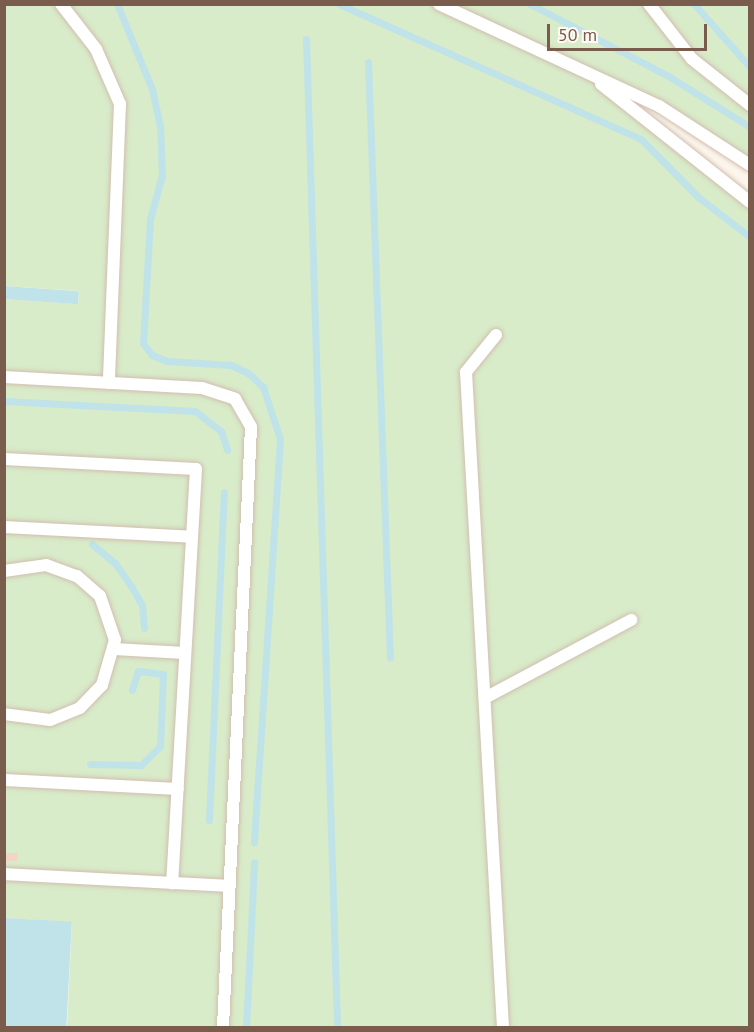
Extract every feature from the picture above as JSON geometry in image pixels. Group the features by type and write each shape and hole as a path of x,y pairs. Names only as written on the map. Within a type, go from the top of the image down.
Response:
{"lane":[{"path":"60,4 71,9 108,69 120,104 109,382"},
{"path":"439,4 573,64 659,106 750,165"},
{"path":"649,4 692,59 750,105"},
{"path":"573,64 750,202"},
{"path":"496,335 466,372 502,1028"},
{"path":"4,377 109,382 221,392 235,399 251,427 223,1028"},
{"path":"4,459 196,469 172,883"},
{"path":"4,527 192,537"},
{"path":"4,571 46,565 77,576 108,610 114,649 102,685 80,708 50,720 4,714"},
{"path":"485,698 631,620"},
{"path":"114,649 185,653"},
{"path":"4,780 178,789"},
{"path":"4,874 230,886"}],"green space":[{"path":"5,5 749,5 749,165 578,66 749,202 749,1027 67,1027 72,922 5,918 5,861 17,861 17,854 5,853 5,299 78,304 79,291 5,286"}],"water":[{"path":"5,286 79,291 78,304 4,299"},
{"path":"5,918 72,922 66,1028 4,1027"}],"building":[{"path":"4,853 17,853 17,861 4,861"}],"waterway":[{"path":"117,4 152,89 160,126 162,175 150,219 143,343 152,355 167,361 231,365 248,373 263,387 280,439 254,842"},
{"path":"339,4 641,139 698,197 750,237"},
{"path":"530,4 670,77 750,127"},
{"path":"694,4 750,67"},
{"path":"306,39 337,1028"},
{"path":"368,62 390,658"},
{"path":"4,401 195,411 221,431 227,450"},
{"path":"209,820 224,492"},
{"path":"92,544 115,563 131,586 142,605 144,628"},
{"path":"90,764 141,765 160,746 163,674 138,671 132,690"},
{"path":"246,1028 254,862"}]}
